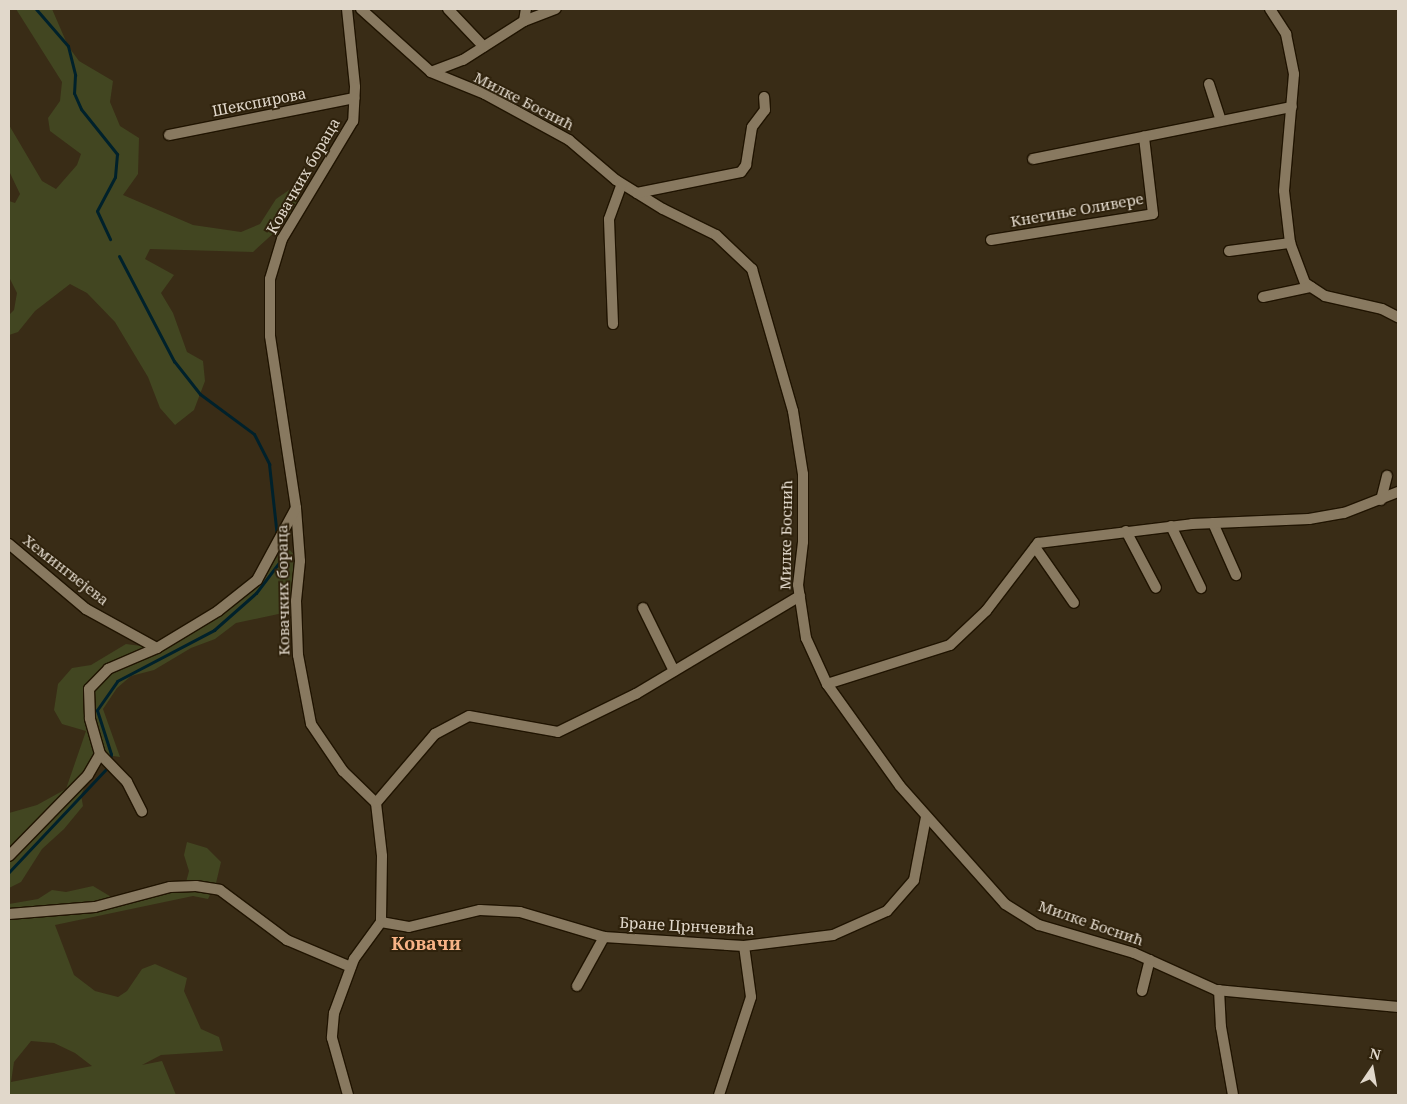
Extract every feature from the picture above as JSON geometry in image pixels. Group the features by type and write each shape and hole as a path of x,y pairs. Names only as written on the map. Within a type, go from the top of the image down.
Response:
{"street":[{"name":"Ковачких бораца","path":"346,9 354,98 353,121 282,239 270,279 270,336 296,508 300,561 296,601 298,654 311,724 343,771 376,803"},
{"path":"361,9 431,72 463,60 524,21 556,9"},
{"path":"448,9 484,47"},
{"path":"524,21 526,9"},
{"path":"1270,9 1286,34 1294,74 1284,191 1290,243 1305,283 1325,296 1382,309 1398,317"},
{"name":"Милке Боснић","path":"431,72 485,94 568,140 622,184 716,235 752,269 793,411 803,474 800,596 806,638 828,684 900,786 1005,904 1039,925 1150,960 1219,990 1398,1007"},
{"path":"1209,84 1221,120"},
{"path":"637,193 741,172 746,165 752,127 765,110 764,97"},
{"name":"Шекспирова","path":"169,135 354,98"},
{"path":"1033,159 1292,107"},
{"name":"Кнегиње Оливере","path":"991,240 1153,214 1144,137"},
{"path":"613,324 609,219 622,184"},
{"path":"1229,251 1290,243"},
{"path":"1263,297 1311,287"},
{"path":"1381,500 1388,476"},
{"path":"828,684 950,645 986,611 1038,543 1068,537 1171,526 1309,518 1344,513 1398,492"},
{"path":"142,811 127,782 100,754 90,718 89,688 108,669 156,648 218,611 257,580 296,508"},
{"path":"1213,523 1236,575"},
{"path":"1171,526 1201,588"},
{"path":"1126,531 1156,588"},
{"name":"Хемингвејева","path":"9,544 86,609 156,648"},
{"path":"1035,547 1074,603"},
{"path":"348,1095 331,1030 339,994 351,967 381,922 382,856 376,803 434,734 469,716 558,732 636,694 800,596"},
{"path":"643,608 674,671"},
{"path":"9,856 88,775 100,754"},
{"name":"Бране Црнчевића","path":"381,922 409,927 480,910 520,912 604,937 744,946 834,935 887,911 914,880 926,817"},
{"path":"9,914 95,907 170,887 196,886 220,890 287,940 351,967"},
{"path":"577,986 604,937"},
{"path":"719,1095 751,997 744,946"},
{"name":"Милке Боснић","path":"1142,991 1150,960"},
{"path":"1219,990 1221,1026 1233,1095"}],"green space":[{"path":"16,9 52,9 68,46 79,61 113,81 110,102 120,126 139,138 138,174 123,195 193,225 241,232 260,224 276,199 298,184 301,208 253,252 150,249 145,259 174,275 161,293 173,313 187,352 203,361 205,381 194,410 175,425 160,408 148,377 115,322 87,293 70,284 35,311 18,332 9,335 9,315 14,310 17,293 9,277 9,201 15,203 20,194 9,171 9,125 42,181 56,189 77,165 81,154 50,131 48,118 60,101 62,82"},
{"path":"286,546 300,561 297,610 236,623 215,639 191,648 154,670 131,676 117,688 103,709 120,757 100,754 81,795 83,806 64,829 42,849 21,882 9,888 9,813 37,805 66,789 86,731 62,724 54,710 58,684 72,668 91,665 126,644 157,648 257,580"},
{"path":"187,842 207,848 221,862 216,883 208,899 193,896 55,925 74,975 95,991 118,997 127,991 142,969 155,964 187,978 184,991 201,1029 219,1037 223,1051 161,1055 142,1065 162,1061 176,1095 9,1095 9,904 38,899 52,890 66,892 93,886 118,901 185,886 189,871 184,855","holes":["31,1041 54,1043 75,1053 92,1066 11,1082 14,1062"]}],"waterway":[{"path":"36,9 68,46 75,75 74,93 81,109 117,154 115,177 97,211 110,239"},
{"path":"119,256 174,361 200,394 254,434 269,464 277,537"},
{"path":"110,760 111,754 97,710 117,681 214,630 256,593 280,561 278,546"},
{"path":"9,872 109,766"}],"district":[{"name":"Ковачи","path":"426,943"}]}
